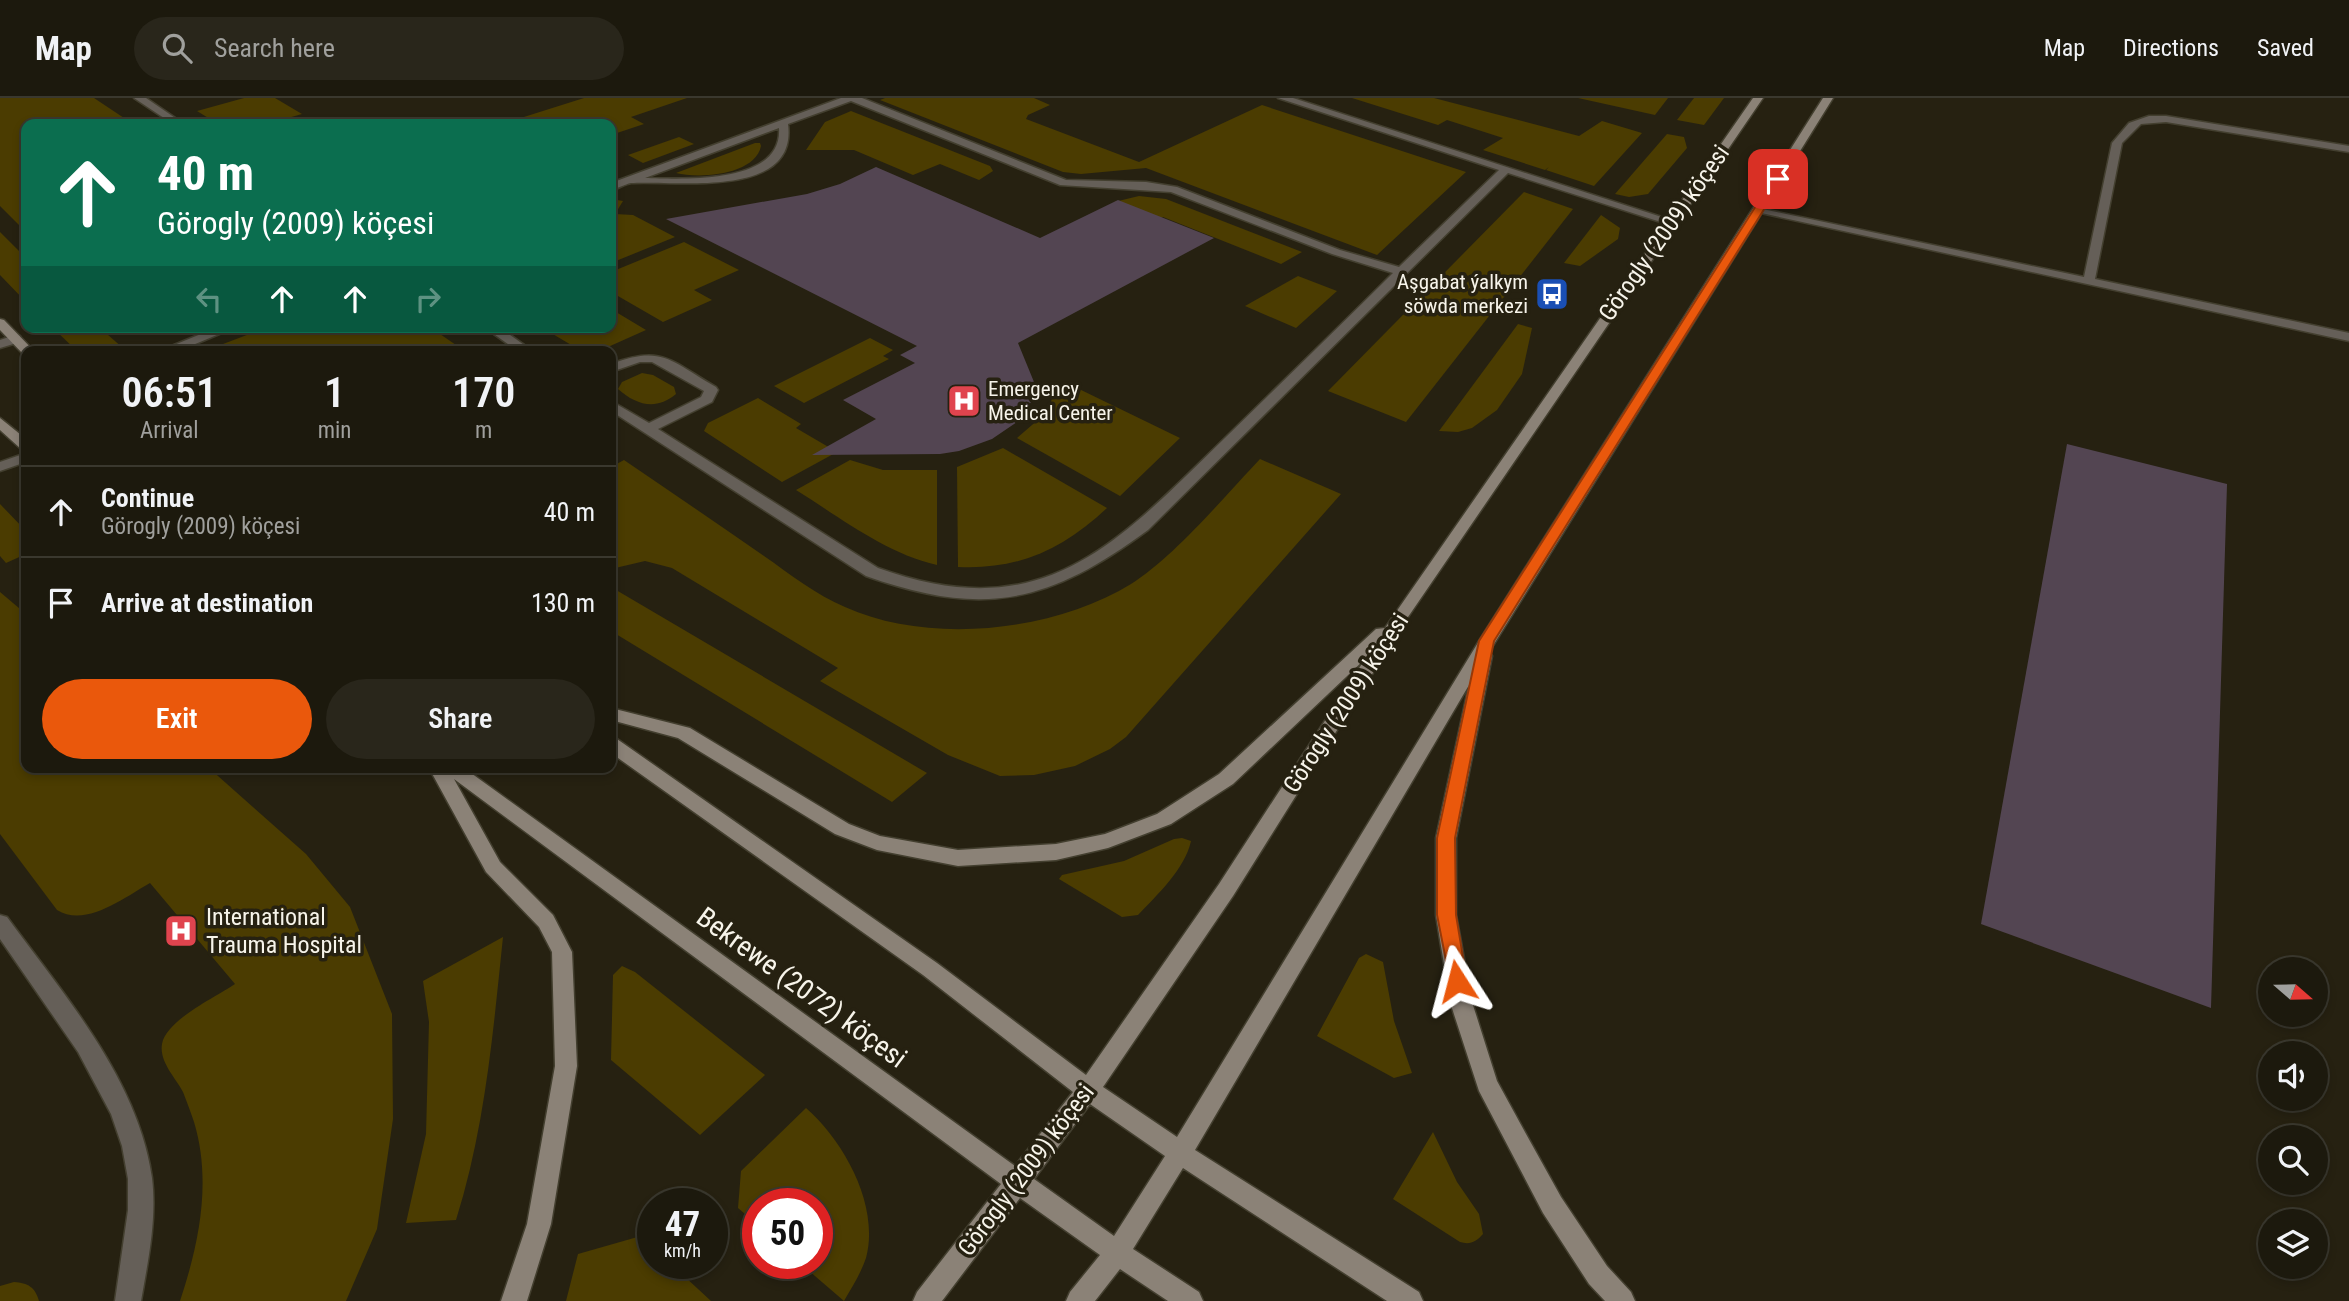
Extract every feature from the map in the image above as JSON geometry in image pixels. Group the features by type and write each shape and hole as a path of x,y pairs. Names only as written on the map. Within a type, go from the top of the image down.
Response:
{"main road":[{"name":"Görogly (2009) köçesi","path":"926,1301 1088,1090 1226,890 1402,614 1758,98"},
{"path":"1079,1301 1116,1254 1180,1153 1487,641 1828,98"},
{"path":"0,323 23,346"},
{"path":"0,422 21,441"},
{"path":"616,715 684,733 842,829 877,844 958,858 1056,852 1108,841 1164,819 1226,779 1402,614"},
{"path":"1487,641 1446,838 1447,915 1461,1003 1487,1084 1552,1205 1598,1275 1622,1301"},
{"path":"616,748 930,969 1088,1090 1180,1153 1410,1301"},
{"path":"441,773 493,867 546,921 562,952 566,1066 540,1224 514,1301"},
{"name":"Bekrewe (2072) köçesi","path":"459,773 1017,1183 1116,1254 1189,1301"}],"street":[{"path":"139,98 171,119"},
{"path":"616,185 852,98 1064,183 1100,187 1145,185 1173,189 1336,252 1402,272"},
{"path":"1283,98 1671,222"},
{"path":"2089,280 2117,144 2127,128 2139,119 2166,119 2349,149"},
{"path":"627,181 702,182 740,176 763,166 778,154 783,145 783,123"},
{"path":"616,408 852,562 894,582 948,595 976,596 1034,587 1062,578 1091,564 1143,527 1506,169"},
{"path":"1758,211 2349,337"},
{"path":"179,346 214,333"},
{"path":"499,333 519,346"},
{"path":"0,344 15,339"},
{"path":"616,367 638,358 655,358 711,390 707,399 648,429"},
{"path":"0,467 21,459"},
{"path":"0,923 89,1052 126,1120 140,1177 141,1230 128,1301"}],"shaded area":[{"path":"0,98 94,98 126,119 21,119 21,227 0,206"},
{"path":"244,98 275,98 302,114 284,119 210,119 197,111"},
{"path":"584,98 687,98 631,117 644,124 616,133 616,119 518,119"},
{"path":"1034,98 1050,105 1028,115 1026,119 1139,162 1262,105 1466,172 1377,255 1146,168 1081,174 1063,172 880,100"},
{"path":"1352,98 1434,98 1579,136 1602,121 1642,133 1594,186 1546,170 1549,167 1545,170 1483,150 1503,138 1447,120 1438,125"},
{"path":"1578,98 1668,98 1655,115"},
{"path":"1694,98 1724,98 1704,125 1677,120"},
{"path":"851,111 990,166 993,171 979,180 940,164 913,175 854,150 806,150 825,122"},
{"path":"1667,134 1684,137 1687,148 1648,194 1629,197 1615,194"},
{"path":"679,137 694,144 643,163 628,155"},
{"path":"760,143 761,146 757,156 738,169 712,175 676,173"},
{"path":"1524,192 1573,209 1406,422 1328,391"},
{"path":"1139,196 1166,199 1302,252 1281,264 1163,217 1159,219 1114,202"},
{"path":"616,200 623,201 616,212"},
{"path":"616,214 633,215 675,237 616,261"},
{"path":"1601,215 1620,228 1618,239 1580,266 1564,263"},
{"path":"0,232 21,253 21,297 0,275"},
{"path":"684,242 739,270 694,290 712,300 663,322 616,295 616,270"},
{"path":"1298,276 1337,291 1296,328 1245,306"},
{"path":"616,312 646,330 610,346 573,346 551,333 616,333"},
{"path":"1518,324 1532,328 1522,374 1497,410 1472,428 1458,432 1439,431"},
{"path":"58,333 106,333 121,346 72,346"},
{"path":"252,333 439,333 457,346 218,346"},
{"path":"870,338 893,350 883,356 889,359 804,403 774,386"},
{"path":"642,373 653,375 674,387 676,394 661,403 646,404 632,399 618,389 622,382"},
{"path":"1077,388 1180,438 1120,496 1017,438 1047,412 1055,391"},
{"path":"758,398 801,424 796,428 837,452 782,482 704,431 708,423"},
{"path":"1003,448 1107,508 1074,535 1039,554 1001,565 958,567 957,467"},
{"path":"1260,459 1341,494 1126,737 1110,749 1075,766 1034,775 1000,776 948,755 820,681 838,668 672,568 645,561 616,568 616,464 624,460 824,597 878,619 914,626 990,628 1065,613 1100,600 1131,584 1198,526"},
{"path":"850,460 883,470 937,470 937,565 881,543 796,490"},
{"path":"0,504 21,526 21,556 6,563 0,556"},
{"path":"616,590 927,773 892,802 616,634"},
{"path":"0,592 21,610 21,773 215,773 306,854 350,907 392,1014 393,1119 377,1229 346,1301 180,1301 198,1235 202,1167 194,1122 183,1092 165,1063 162,1044 172,1026 235,984 150,883 93,913 68,915 57,910 0,834"},
{"path":"1182,838 1191,841 1183,862 1138,915 1122,917 1059,879 1062,875 1124,861"},
{"path":"503,937 481,1115 456,1220 406,1223 426,1134 429,1022 423,981"},
{"path":"1366,954 1383,962 1394,1021 1412,1073 1394,1078 1317,1036 1359,958"},
{"path":"622,966 635,972 765,1075 700,1135 611,1060 613,975"},
{"path":"806,1108 833,1138 856,1176 868,1217 866,1258 844,1301 818,1279 833,1279 833,1188 742,1188 742,1211 738,1208 741,1171"},
{"path":"1433,1132 1457,1182 1479,1214 1483,1234 1473,1242 1460,1242 1393,1199"},
{"path":"637,1237 637,1279 687,1279 711,1301 566,1301 578,1254"},
{"path":"14,1282 30,1287 39,1301 0,1301 0,1286"}],"building":[{"path":"876,167 1040,238 1118,200 1214,238 1018,343 1034,382 1034,392 1031,402 1017,422 992,439 959,451 940,454 812,455 876,419 843,400 915,363 900,355 917,346 666,219 807,194 840,184"},
{"path":"2067,444 2227,484 2211,1008 1981,924"}],"place":[{"name":"Aşgabat ýalkym söwda merkezi","path":"1552,294"},
{"name":"Emergency Medical Center","path":"964,401"},
{"name":"International Trauma Hospital","path":"181,931"}],"route":[{"path":"1457,981 1447,915 1446,838 1487,641 1778,179"}]}
